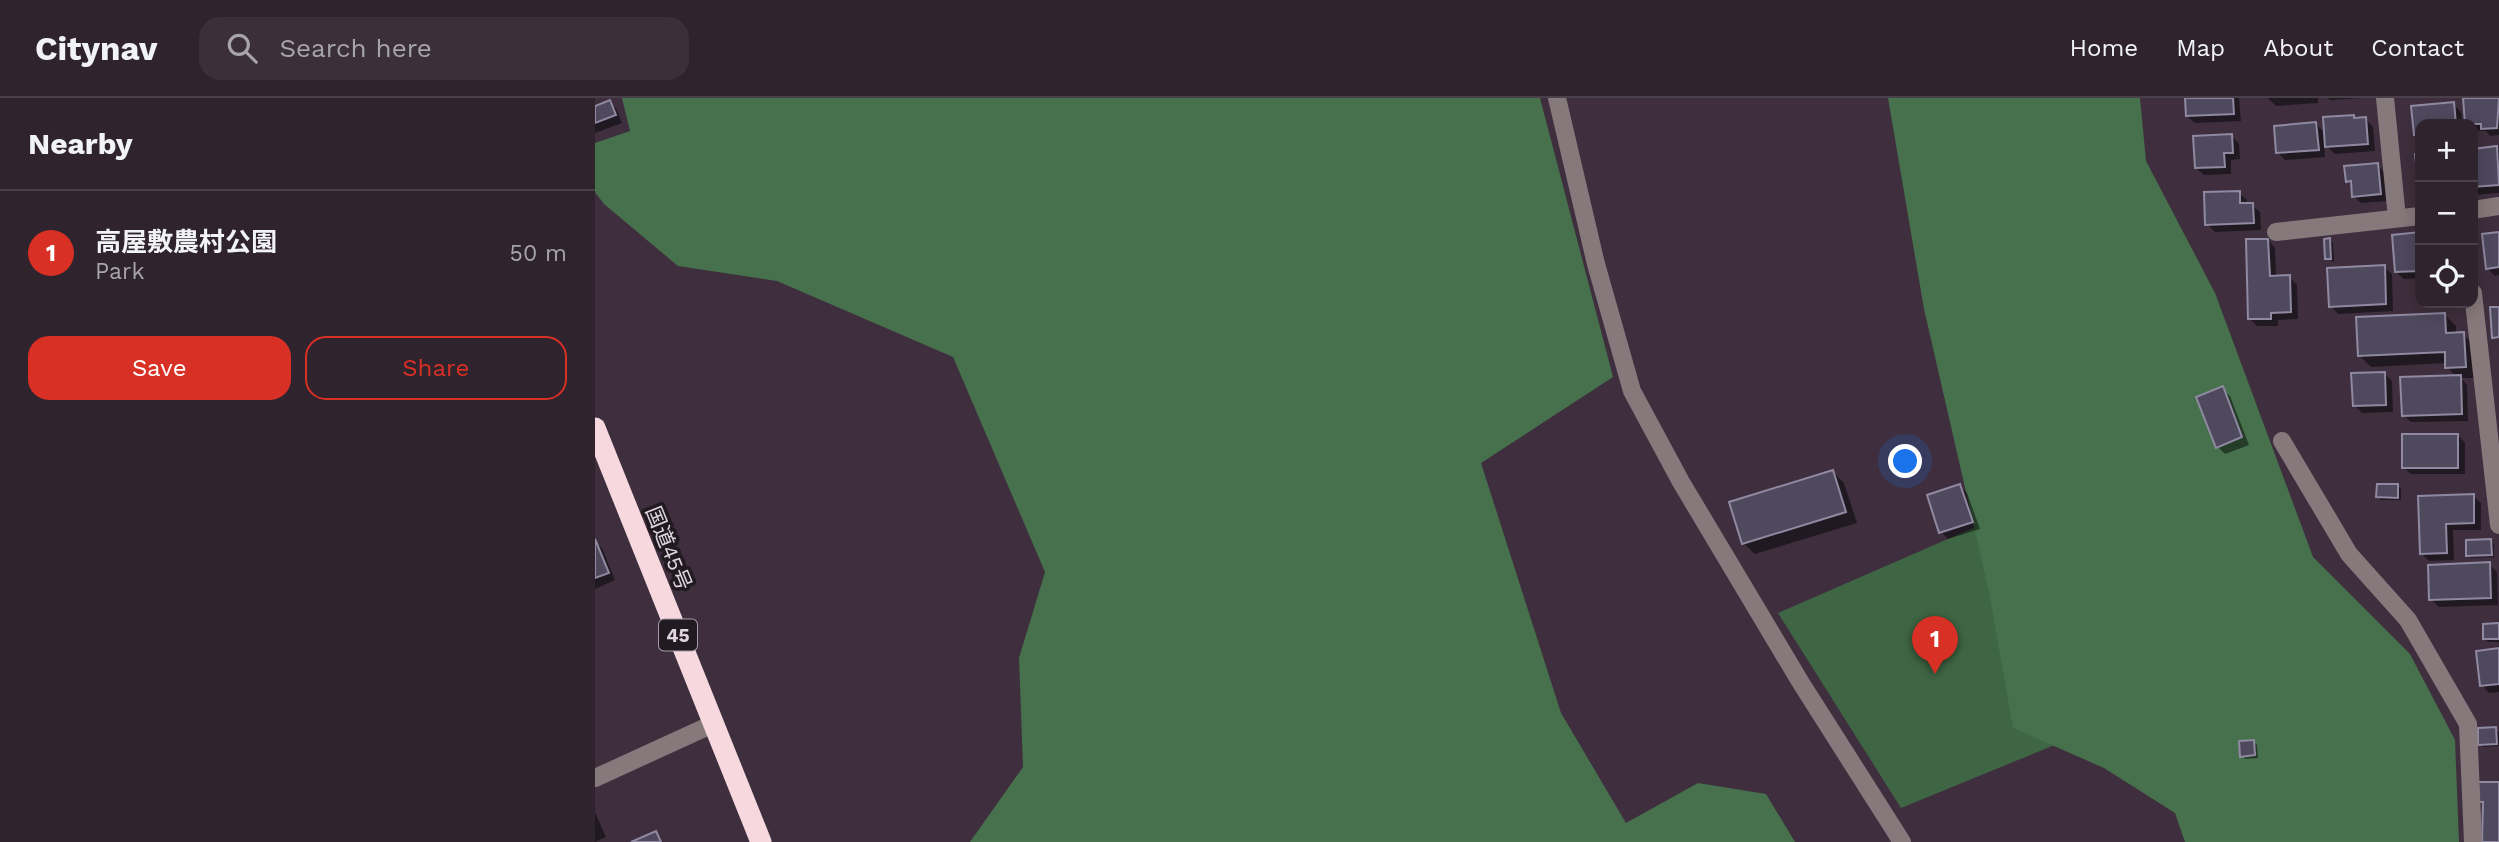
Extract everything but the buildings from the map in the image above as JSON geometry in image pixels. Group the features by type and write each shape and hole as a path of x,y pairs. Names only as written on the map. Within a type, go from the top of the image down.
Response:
{"highway":[{"name":"国道45号","path":"595,428 761,842"}],"street":[{"path":"1557,98 1596,264 1632,391 1681,482 1787,660 1902,842"},
{"path":"2385,98 2397,218"},
{"path":"2478,209 2499,206"},
{"path":"2276,232 2415,216"},
{"path":"2475,308 2499,525"},
{"path":"2281,441 2349,554 2408,620 2468,724 2473,842"},
{"path":"595,778 713,724"}],"green space":[{"path":"622,98 1540,98 1613,377 1481,463 1561,713 1626,823 1698,783 1766,794 1795,842 970,842 1023,767 1019,658 1045,572 953,357 777,281 678,266 604,204 595,192 595,143 630,131"},
{"path":"1888,98 2140,98 2146,161 2215,293 2313,557 2410,654 2455,740 2459,842 2185,842 2175,813 2104,768 2013,728 1989,592 1924,309"},
{"path":"1987,522 2079,735 1901,808 1778,613"}],"place":[{"name":"高屋敷農村公園","path":"1935,674"}]}
